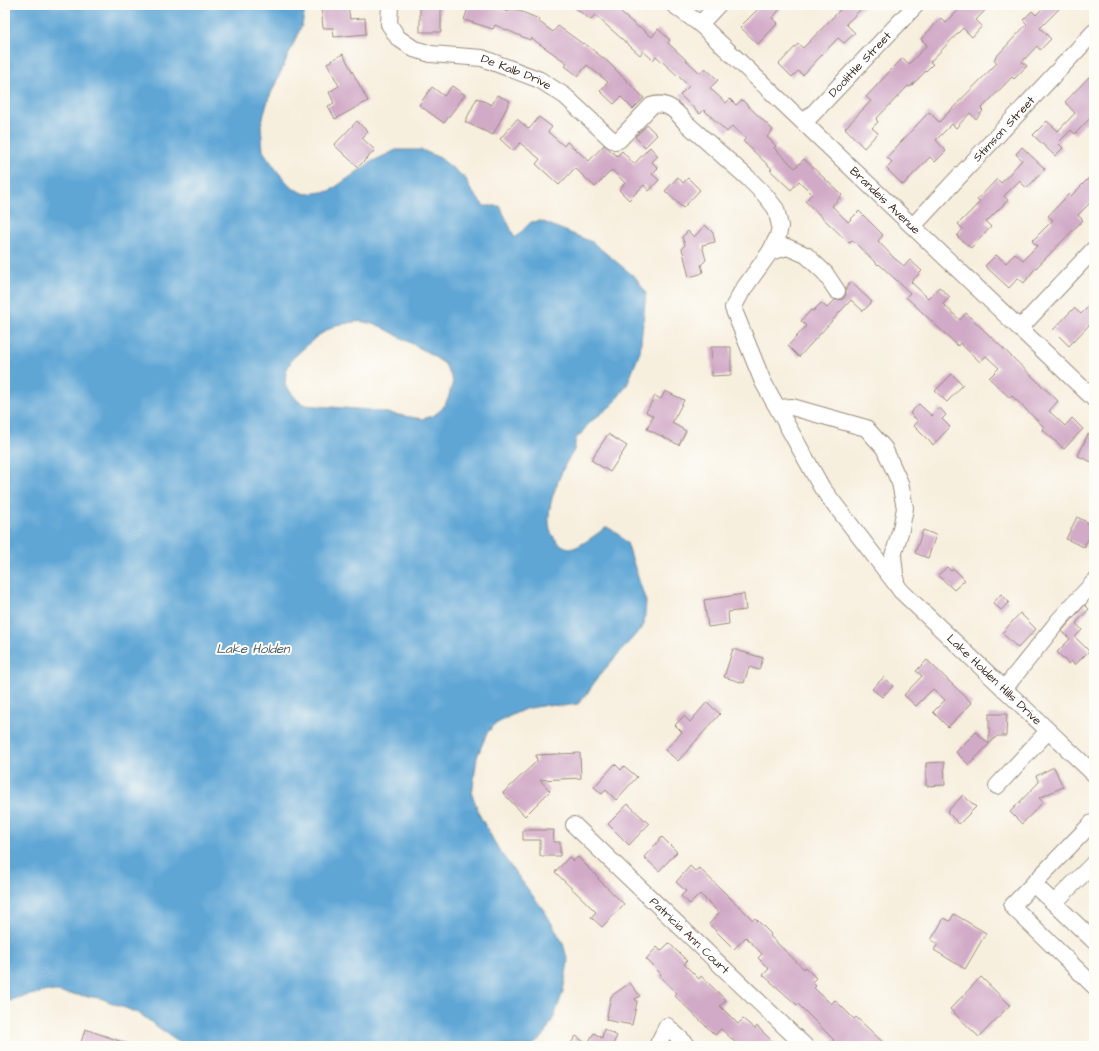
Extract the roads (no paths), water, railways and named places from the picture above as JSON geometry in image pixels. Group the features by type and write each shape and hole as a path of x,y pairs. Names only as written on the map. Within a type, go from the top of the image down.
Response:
{"street":[{"name":"De Kalb Drive","path":"390,5 389,24 398,38 414,49 431,54 482,58 540,80 565,96 610,139 615,141 619,140 651,106 658,104 666,105 678,113 686,123 748,178 765,195 776,209 780,226 778,236 770,252"},
{"name":"Brandeis Avenue","path":"674,5 700,24 1094,399"},
{"path":"700,24 718,5"},
{"name":"Doolittle Street","path":"804,123 916,5"},
{"name":"Stimson Street","path":"913,226 1094,32"},
{"path":"770,252 787,247 806,255 825,273 837,291"},
{"path":"1020,328 1094,249"},
{"name":"Lake Holden Hills Drive","path":"770,252 742,290 733,308 763,382 822,488 901,590 1094,774"},
{"path":"778,408 792,407 866,428 884,448 900,483 905,508 901,529 893,556 896,584"},
{"path":"1004,689 1055,625 1094,582"},
{"path":"997,786 1048,731"},
{"path":"1094,826 1092,823 1012,906 1094,986"},
{"name":"Patricia Ann Court","path":"574,825 805,1046"},
{"path":"1054,904 1094,863"},
{"path":"1033,884 1094,941"},
{"path":"657,1046 667,1026 688,1046"}],"water":[{"name":"Lake Holden","path":"5,5 306,5 302,25 268,100 261,125 263,151 292,188 306,194 330,191 371,162 396,150 422,150 440,158 466,179 470,189 484,206 500,206 515,238 531,222 541,221 592,242 636,278 646,293 640,352 627,385 612,405 589,423 576,438 574,450 566,463 554,492 549,514 549,524 552,533 557,541 566,547 576,547 607,527 617,533 627,543 646,602 644,625 598,677 578,704 563,706 547,705 525,709 494,725 487,733 477,757 472,794 480,816 500,852 545,912 563,943 568,962 563,992 554,1017 543,1037 532,1046 184,1046 140,1014 100,998 48,991 17,998 5,1003","holes":["360,321 380,326 427,352 445,364 453,381 448,399 442,409 433,416 422,419 370,410 305,405 298,401 285,385 286,371 292,359 316,337 336,325"]}]}
